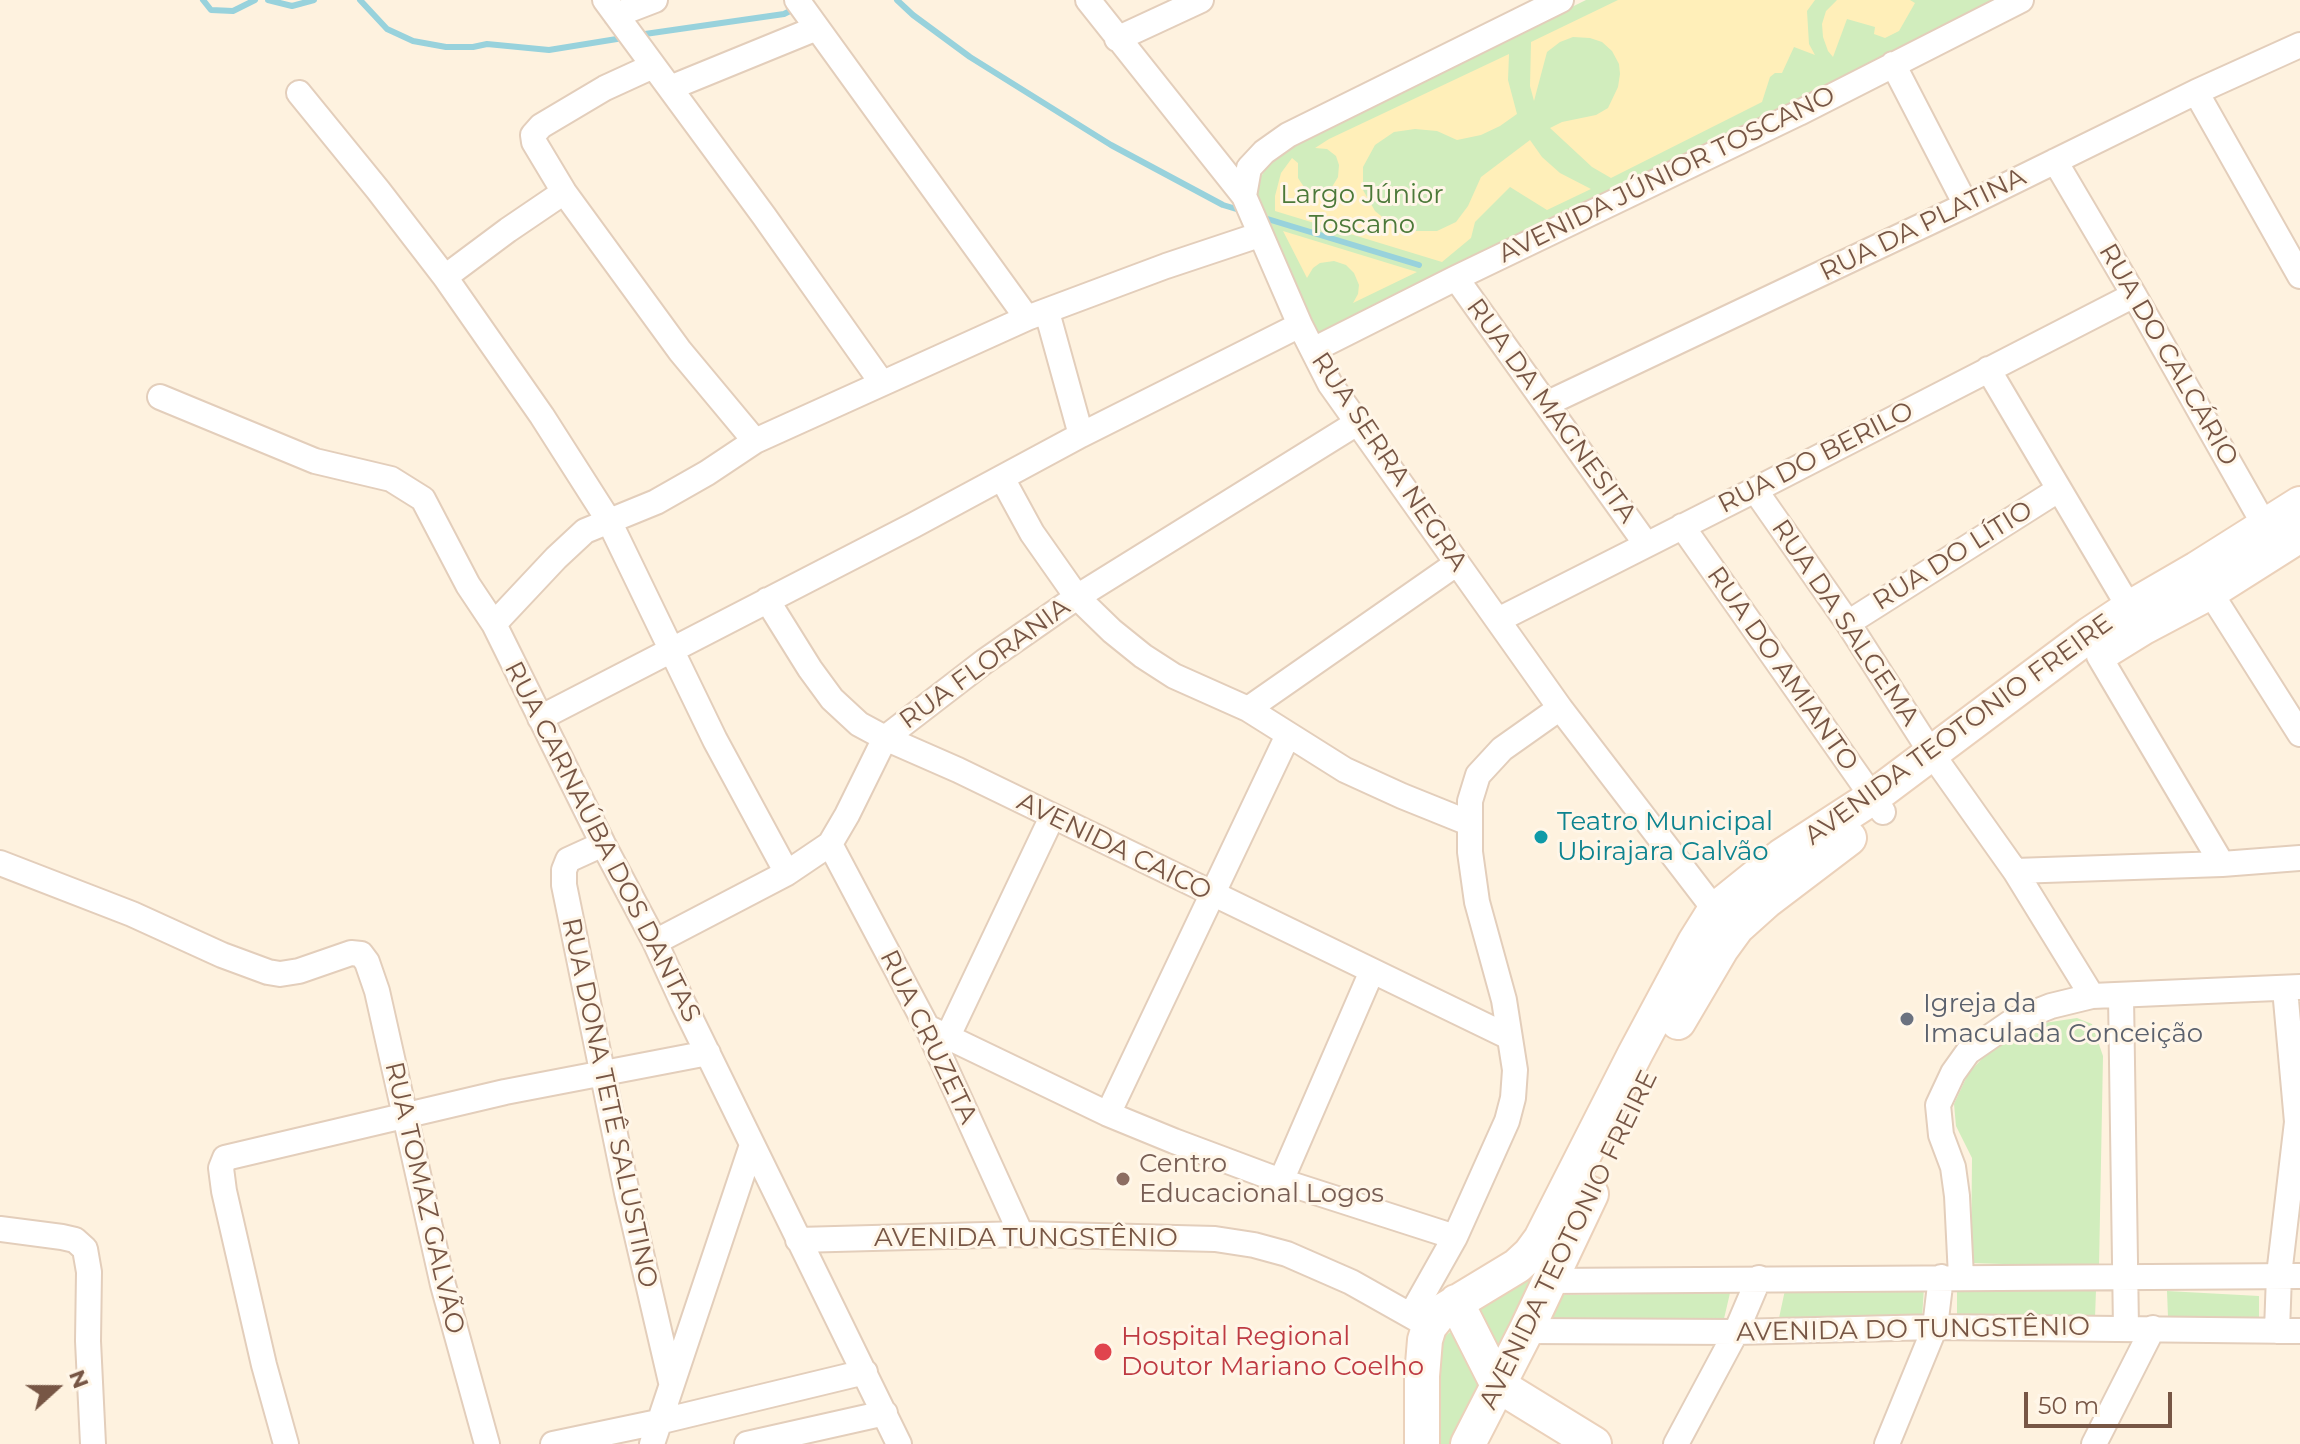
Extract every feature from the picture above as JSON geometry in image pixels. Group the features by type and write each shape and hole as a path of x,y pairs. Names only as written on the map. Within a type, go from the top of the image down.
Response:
{"street":[{"path":"655,0 610,8 882,383"},
{"path":"797,0 1037,315 1081,435"},
{"name":"RUA SERRA NEGRA","path":"1088,0 1244,196 1300,325 1330,384 1560,708 1715,910"},
{"path":"1117,39 1201,0"},
{"path":"1244,196 1249,168 1264,152 1288,135 1561,0"},
{"name":"AVENIDA JÚNIOR TOSCANO","path":"1313,350 1799,113 2021,0"},
{"path":"670,88 817,28"},
{"name":"RUA DA PLATINA","path":"1546,404 2300,45"},
{"path":"1893,64 1966,205"},
{"path":"653,66 605,88 536,130 534,142 564,192 680,351 755,441"},
{"path":"2196,92 2300,276"},
{"path":"299,93 445,277 527,394 609,521 715,740 787,873"},
{"name":"RUA DO CALCÁRIO","path":"2055,161 2281,537"},
{"path":"445,277 564,192"},
{"path":"494,624 585,531 656,502 755,441 1037,315 1259,235"},
{"name":"RUA DA MAGNESITA","path":"1456,278 1646,544"},
{"name":"RUA DO BERILO","path":"1498,620 2134,295"},
{"path":"540,718 1081,435 1300,325"},
{"path":"1988,369 2135,618"},
{"name":"RUA CARNAÚBA DOS DANTAS","path":"160,397 315,461 391,479 423,499 468,585 494,624 655,942 899,1444"},
{"name":"RUA FLORANIA","path":"655,942 787,873 830,844 885,738 985,661 1077,597 1357,423"},
{"path":"1002,478 1032,533 1077,597 1112,631 1153,663 1174,676 1248,709 1345,770 1469,823"},
{"name":"RUA DA SALGEMA","path":"1755,490 1848,623 1936,760 2015,871 2092,996"},
{"name":"RUA DO LÍTIO","path":"1848,623 2058,490"},
{"name":"AVENIDA TEOTONIO FREIRE","path":"1936,760 2099,656 2135,618 2210,592 2281,537 2300,504"},
{"name":"RUA DO AMIANTO","path":"1682,526 1878,804"},
{"name":"AVENIDA TEOTONIO FREIRE","path":"1420,1321 1503,1276 1530,1254 1737,927 1878,804 1936,760 2135,618 2281,537"},
{"path":"1248,709 1456,564"},
{"path":"2210,592 2296,721"},
{"name":"AVENIDA CAICO","path":"767,600 832,699 859,724 1509,1037"},
{"path":"2099,656 2222,864"},
{"path":"1422,1444 1425,1340 1420,1321 1507,1121 1513,1098 1515,1070 1504,1000 1477,902 1470,852 1470,801 1478,775 1502,749 1560,708"},
{"path":"1108,1114 1288,735"},
{"name":"AVENIDA TEOTONIO FREIRE","path":"1468,1444 1526,1331 1695,942 1715,910 1782,856 1878,804"},
{"path":"1052,817 938,1032 1108,1114 1450,1247"},
{"name":"RUA DONA TETÊ SALUSTINO","path":"603,844 568,860 564,885 627,1193 671,1382"},
{"name":"RUA CRUZETA","path":"830,844 938,1032 1021,1234"},
{"path":"2015,871 2222,864 2300,858"},
{"name":"RUA TOMAZ GALVÃO","path":"0,863 132,914 222,955 268,972 299,971 351,953 361,954 377,991 443,1285 487,1444"},
{"path":"1281,1181 1372,971"},
{"path":"1887,1444 1935,1327 1951,1277 1957,1196 1953,1167 1941,1135 1938,1105 1953,1073 1968,1052 2013,1021 2051,1006 2092,996 2293,988 2298,1122 2289,1275 2289,1331"},
{"path":"2121,996 2126,1328"},
{"path":"286,1444 264,1365 227,1204 221,1168 225,1158 505,1092 708,1053"},
{"path":"655,1433 752,1145"},
{"path":"0,1229 75,1240 85,1249 89,1272 88,1341 93,1444"},
{"name":"AVENIDA TUNGSTÊNIO","path":"798,1240 1021,1234 1215,1239 1287,1254 1351,1282 1420,1321"},
{"path":"1450,1247 1456,1302 1498,1385 1594,1444"},
{"name":"AVENIDA DO TUNGSTÊNIO","path":"1548,1281 2289,1275"},
{"path":"1676,1444 1736,1332 1759,1278"},
{"name":"AVENIDA DO TUNGSTÊNIO","path":"1526,1331 1736,1332 1935,1327 2289,1331"},
{"path":"2094,1444 2153,1328"},
{"path":"553,1444 655,1433 865,1372"},
{"path":"747,1444 885,1413"}],"green space":[{"name":"Largo Júnior Toscano","path":"1586,0 2001,0 1320,335 1258,211 1260,178 1277,152"},
{"path":"2077,1018 2092,1024 2103,1056 2099,1267 1971,1263 1972,1158 1956,1126 1954,1104 1968,1074 1998,1041 2044,1023"},
{"path":"1547,1254 1498,1366 1467,1310"},
{"path":"1957,1286 2096,1290 2095,1318 1957,1314"},
{"path":"1924,1287 1922,1319 1779,1318 1785,1290"},
{"path":"2167,1291 2259,1296 2259,1318 2168,1317"},
{"path":"1730,1293 1723,1323 1552,1318 1562,1295"},
{"path":"1450,1332 1467,1345 1482,1383 1453,1444 1429,1444 1440,1341"}],"sand":[{"path":"1618,0 1815,0 1807,11 1809,44 1815,55 1794,47 1782,73 1770,77 1762,102 1611,178 1592,167 1550,128 1562,122 1596,115 1608,108 1618,87 1620,74 1612,51 1602,42 1590,38 1573,37 1560,42 1547,52 1534,101 1530,86 1531,42"},
{"path":"1837,0 1910,0 1915,3 1899,31 1885,38 1874,34 1875,27 1847,19 1833,57 1823,37 1822,24 1826,11"},
{"path":"1509,54 1508,80 1517,114 1481,135 1457,140 1437,131 1415,129 1394,132 1375,145 1363,167 1363,190 1375,211 1392,225 1411,231 1437,231 1456,222 1468,206 1481,177 1530,140 1542,157 1560,173 1591,189 1547,210 1510,187 1475,222 1471,238 1442,262 1275,211 1281,173 1292,158 1298,163 1298,178 1304,187 1313,192 1324,192 1332,187 1338,177 1339,165 1336,156 1327,149 1315,148"},
{"path":"1283,231 1417,272 1353,303 1359,285 1354,273 1346,265 1334,261 1320,263 1307,278"}],"waterway":[{"path":"203,0 211,10 233,11 255,0"},
{"path":"268,0 292,6 314,0"},
{"path":"360,0 387,29 413,41 446,47 487,44 549,50 623,38"},
{"path":"897,0 970,57 1111,145 1223,205 1243,211"},
{"path":"638,35 784,14 796,8"},
{"path":"1261,217 1419,265"}],"place":[{"name":"Teatro Municipal Ubirajara Galvão","path":"1541,837"},
{"name":"Igreja da Imaculada Conceição","path":"1907,1019"},
{"name":"Centro Educacional Logos","path":"1123,1179"},
{"name":"Hospital Regional Doutor Mariano Coelho","path":"1103,1352"}]}
